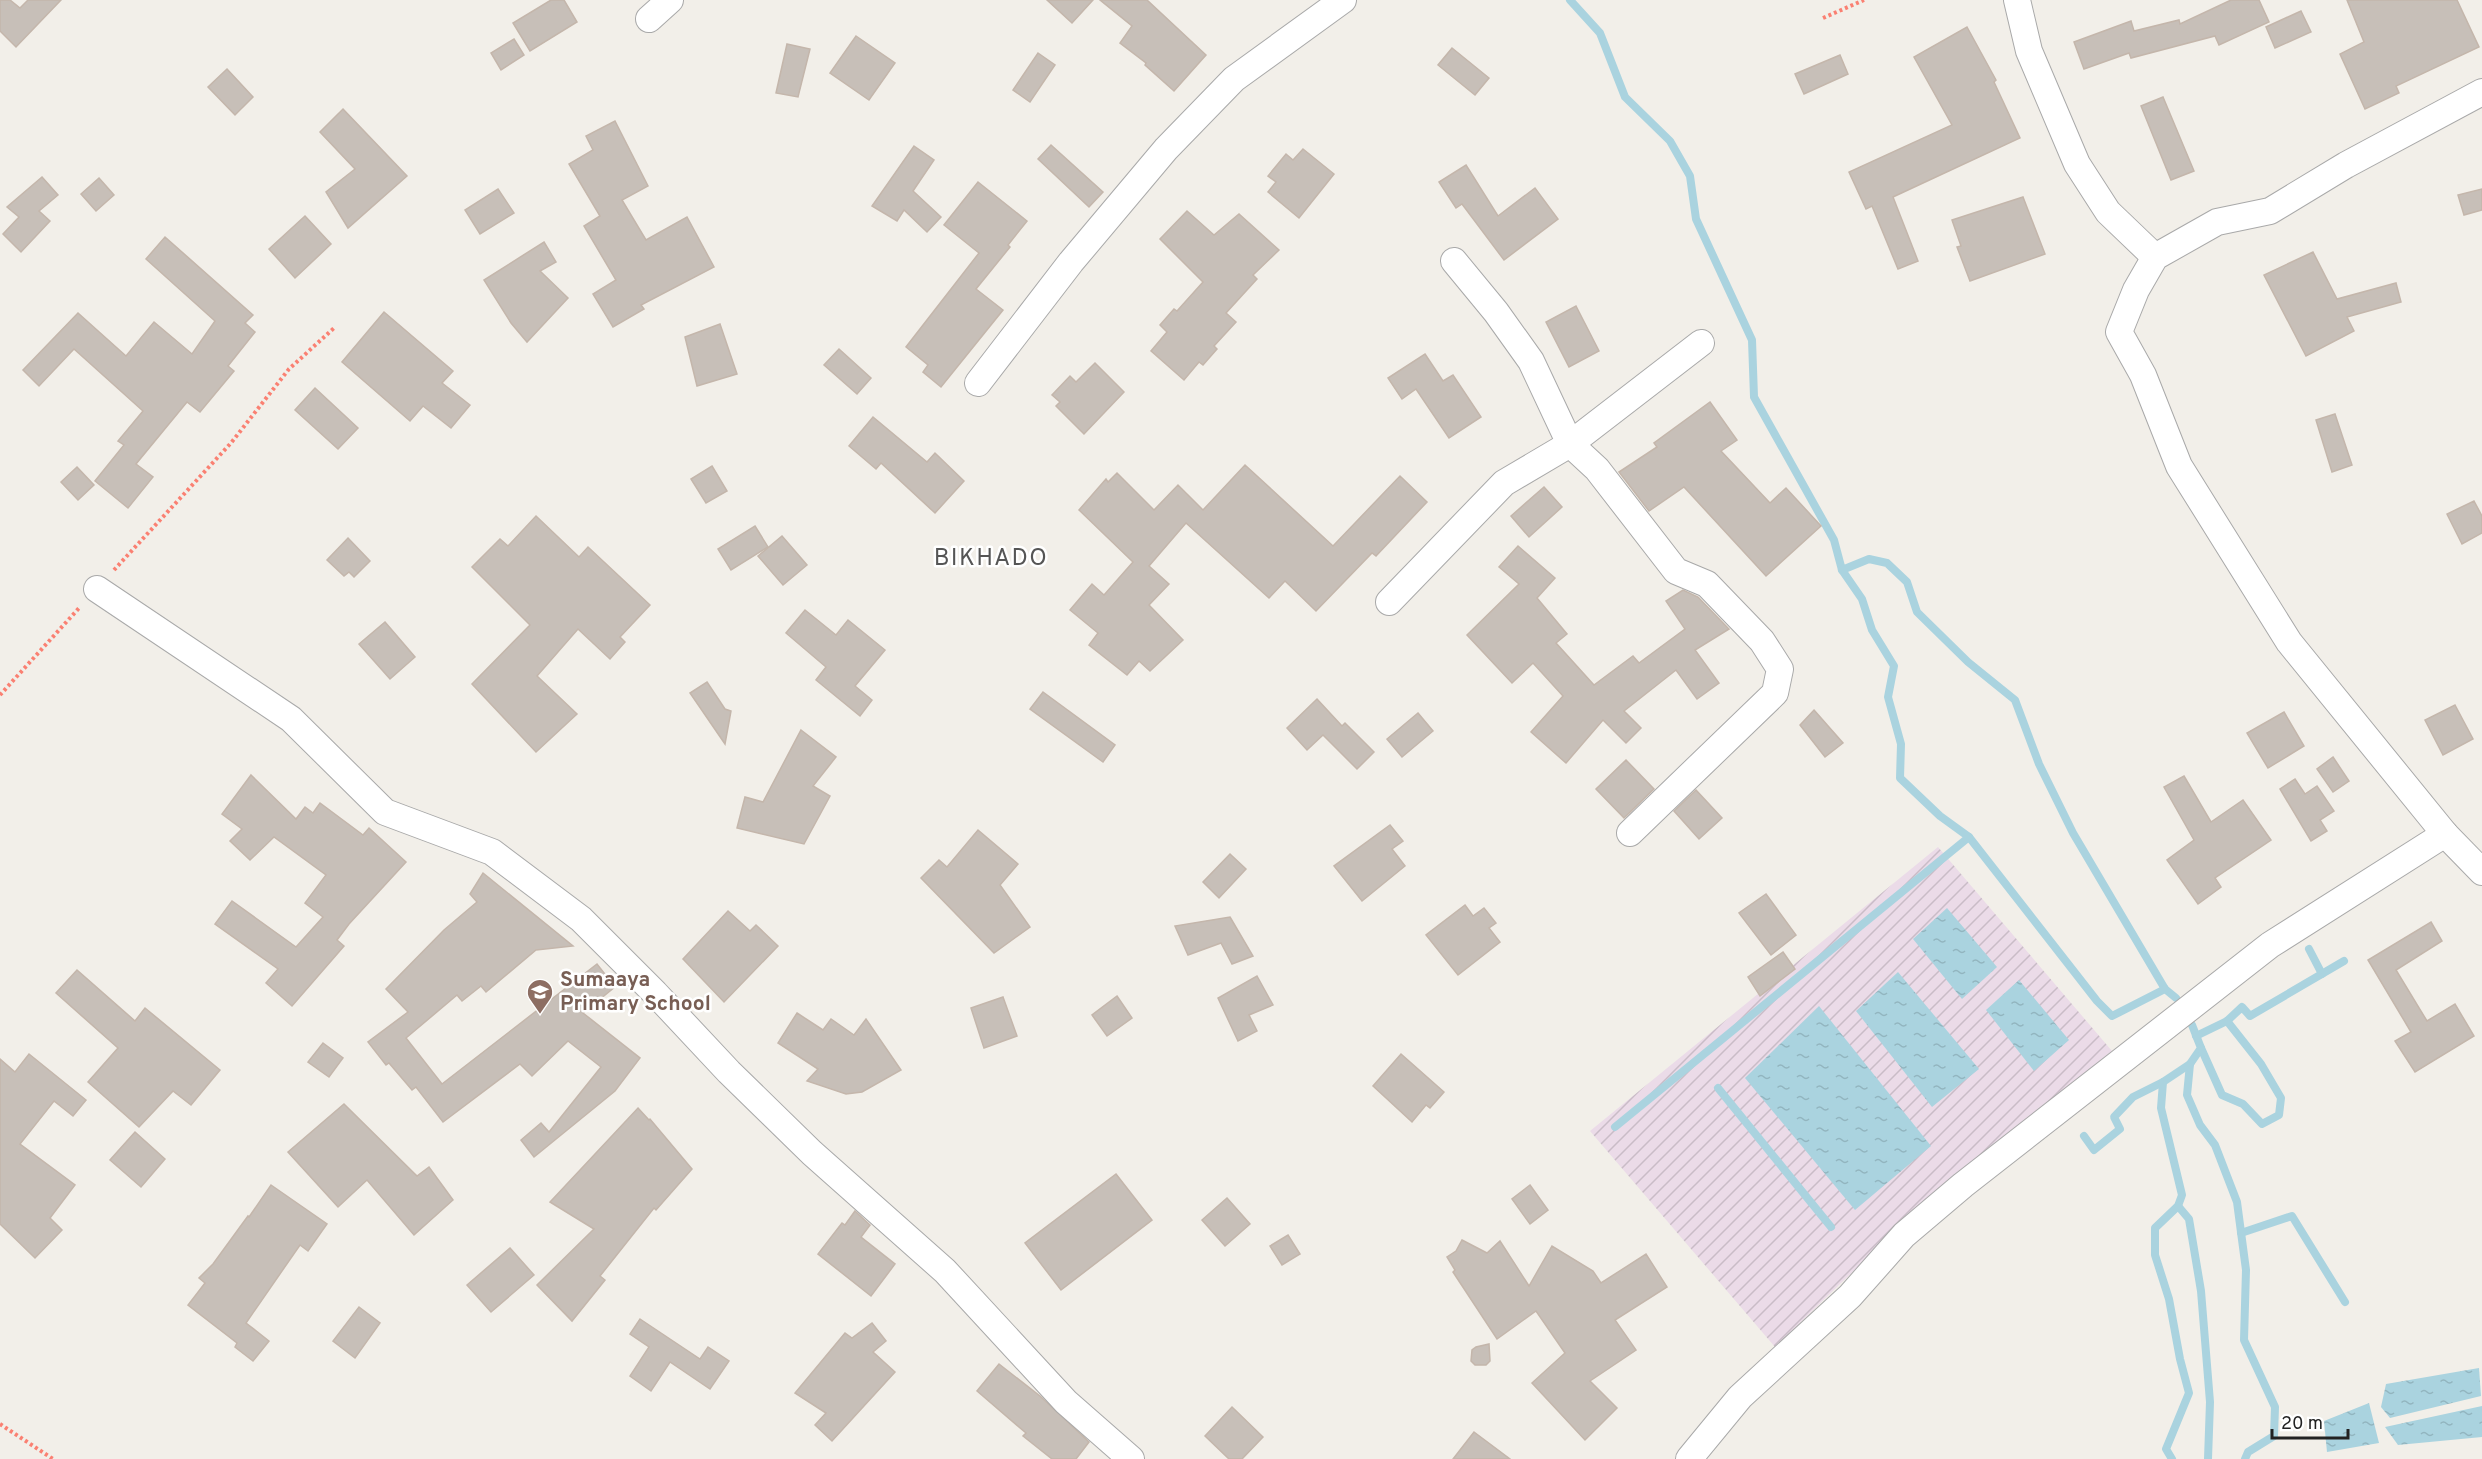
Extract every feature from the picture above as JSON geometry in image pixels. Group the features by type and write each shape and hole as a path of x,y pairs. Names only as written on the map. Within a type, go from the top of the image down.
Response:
{"street":[{"path":"649,18 670,0"},
{"path":"978,383 1071,262 1166,149 1234,80 1343,0"},
{"path":"2017,0 2029,51 2077,164 2108,212 2155,257"},
{"path":"2482,92 2346,165 2270,211 2217,222 2155,257 2136,290 2119,332 2143,375 2179,466 2289,642 2445,834 2482,872"},
{"path":"1454,261 1532,361 1570,444 1597,469 1676,571 1707,584 1762,641 1780,669 1775,693 1630,833"},
{"path":"1389,602 1504,483 1570,444 1701,343"},
{"path":"97,589 291,718 385,812 492,852 581,919 812,1154 945,1271 1066,1402 1131,1459"},
{"path":"1689,1459 1740,1398 1850,1296 1904,1235 1963,1185 2270,945 2445,834"}],"path":[{"path":"1822,18 1864,0"},
{"path":"0,695 231,443 289,369 334,328"},
{"path":"0,1424 53,1459"}],"shaded area":[{"path":"1938,847 2112,1051 1904,1222 1775,1347 1590,1131"}],"water":[{"path":"1947,908 1997,967 1962,999 1913,939"},
{"path":"1898,972 1979,1069 1932,1107 1856,1011"},
{"path":"2019,980 2069,1040 2034,1071 1986,1010"},
{"path":"1819,1006 1931,1146 1855,1210 1745,1078"},
{"path":"2479,1368 2481,1396 2390,1418 2381,1407 2386,1384"},
{"path":"2369,1403 2379,1443 2327,1452 2324,1421"},
{"path":"2482,1406 2482,1437 2398,1445 2385,1427"}],"building":[{"path":"0,0 10,0 20,8 28,0 61,0 16,47 0,31"},
{"path":"551,0 564,0 577,22 530,51 513,23"},
{"path":"1047,0 1093,0 1072,23"},
{"path":"1100,0 1147,0 1206,55 1174,91 1145,65 1146,63 1120,43 1132,26"},
{"path":"2231,0 2259,0 2269,22 2219,45 2215,36 2131,58 2129,53 2084,69 2074,42 2131,21 2134,31 2179,20 2180,24"},
{"path":"2347,0 2457,0 2479,47 2396,86 2399,93 2365,109 2340,54 2364,42"},
{"path":"2301,11 2311,32 2275,48 2266,27"},
{"path":"1967,27 1996,80 1994,82 2020,138 1893,197 1918,261 1898,269 1872,206 1866,209 1849,172 1952,125 1914,57"},
{"path":"856,36 895,63 869,100 830,73"},
{"path":"514,39 524,55 501,70 491,53"},
{"path":"787,44 810,49 798,97 776,93"},
{"path":"1452,48 1489,78 1475,95 1438,65"},
{"path":"1038,53 1055,65 1030,102 1013,90"},
{"path":"1840,55 1848,74 1804,94 1795,74"},
{"path":"227,69 253,97 235,115 208,87"},
{"path":"2163,97 2194,171 2171,180 2141,106"},
{"path":"343,109 407,176 348,228 326,192 355,169 320,132"},
{"path":"615,121 648,186 622,200 646,240 687,217 714,267 641,305 644,309 613,327 593,294 616,280 584,226 600,216 569,164 593,150 586,136"},
{"path":"1051,145 1103,192 1089,207 1038,159"},
{"path":"914,146 934,160 913,191 941,217 927,232 904,210 897,221 872,206"},
{"path":"1303,149 1334,174 1299,218 1268,192 1276,182 1268,176 1286,154 1293,160"},
{"path":"1466,165 1498,216 1535,188 1558,219 1504,260 1462,204 1456,208 1439,182"},
{"path":"42,177 58,195 39,211 50,221 21,252 3,234 19,217 7,207"},
{"path":"99,178 114,195 96,211 81,194"},
{"path":"978,182 1027,221 1008,245 1010,247 976,289 1003,310 941,387 923,372 928,365 906,347 979,253 944,225"},
{"path":"498,189 514,213 480,234 465,210"},
{"path":"2482,189 2482,210 2464,215 2458,195"},
{"path":"2023,197 2045,254 1970,281 1957,247 1961,246 1952,220"},
{"path":"1187,211 1214,235 1239,214 1279,250 1253,275 1257,279 1226,313 1236,322 1214,346 1217,349 1203,365 1199,362 1184,380 1151,351 1167,332 1160,325 1174,309 1177,311 1203,282 1160,239"},
{"path":"305,216 331,244 295,278 269,249"},
{"path":"165,237 253,315 245,323 255,332 228,366 234,371 200,412 187,402 136,464 153,477 128,508 95,481 124,445 118,441 143,411 74,349 39,386 23,370 78,313 126,356 154,322 192,354 215,321 146,259"},
{"path":"544,242 556,262 540,271 568,298 527,342 511,323 484,280"},
{"path":"2313,252 2337,299 2396,283 2401,302 2347,317 2354,331 2306,356 2264,275"},
{"path":"1576,306 1599,351 1569,367 1546,322"},
{"path":"384,312 453,371 442,383 470,405 451,428 423,406 410,421 342,362"},
{"path":"720,324 737,374 697,386 685,337"},
{"path":"839,349 871,378 857,394 824,365"},
{"path":"1425,354 1443,381 1453,375 1481,417 1449,438 1416,389 1402,399 1388,378"},
{"path":"1095,363 1124,392 1084,434 1056,406 1060,402 1052,395 1070,376 1076,382"},
{"path":"315,388 358,428 338,449 295,410"},
{"path":"1710,402 1737,440 1721,451 1770,503 1786,488 1821,526 1766,576 1684,487 1649,511 1619,472 1657,447 1654,443"},
{"path":"2335,414 2352,465 2332,472 2316,420"},
{"path":"873,417 927,462 935,453 964,481 935,513 881,463 876,469 849,446"},
{"path":"1245,465 1333,546 1400,476 1427,502 1376,556 1372,553 1316,611 1285,581 1269,598 1186,523 1149,566 1169,584 1149,605 1183,640 1150,671 1139,661 1127,675 1089,645 1098,633 1070,610 1092,584 1104,595 1133,562 1079,510 1106,479 1108,482 1117,473 1154,510 1178,485 1203,510"},
{"path":"712,466 727,491 706,503 691,479"},
{"path":"77,467 94,485 78,500 61,482"},
{"path":"1544,487 1562,507 1529,537 1511,516"},
{"path":"2474,501 2482,516 2482,533 2462,544 2447,514"},
{"path":"536,516 579,557 588,547 650,605 620,637 625,642 610,659 578,629 537,676 577,714 536,752 472,684 530,625 472,567 500,539 508,546"},
{"path":"755,526 768,547 731,570 718,549"},
{"path":"782,536 807,565 783,585 758,556"},
{"path":"348,538 370,561 354,577 349,572 344,576 327,560"},
{"path":"1518,546 1555,578 1537,598 1567,634 1556,643 1594,685 1633,656 1639,663 1685,629 1666,601 1683,590 1698,597 1729,629 1695,650 1719,683 1697,699 1676,670 1624,711 1641,728 1626,743 1603,720 1566,763 1531,732 1563,696 1533,663 1512,683 1467,635 1519,584 1499,567"},
{"path":"805,610 836,635 848,620 885,650 855,686 872,700 860,716 816,680 826,667 786,633"},
{"path":"385,622 415,657 390,679 359,644"},
{"path":"707,682 725,709 731,711 725,744 690,693"},
{"path":"1043,692 1115,745 1103,762 1030,709"},
{"path":"1317,699 1342,726 1345,723 1374,752 1357,769 1323,735 1307,750 1287,728"},
{"path":"2455,705 2473,739 2443,755 2425,720"},
{"path":"1814,710 1843,743 1825,757 1800,725"},
{"path":"2284,712 2304,746 2268,768 2247,733"},
{"path":"1418,713 1433,731 1402,757 1387,739"},
{"path":"801,730 836,757 813,786 830,796 804,844 737,828 745,797 763,802"},
{"path":"2333,757 2349,781 2333,792 2317,769"},
{"path":"1626,760 1654,789 1624,818 1596,789"},
{"path":"251,775 296,819 305,807 313,813 320,803 363,835 369,828 406,862 349,924 337,940 344,946 292,1006 266,983 278,969 215,924 232,901 296,947 323,917 305,903 326,875 274,837 250,860 230,841 242,829 222,814"},
{"path":"2184,776 2211,822 2243,800 2271,840 2215,878 2221,887 2198,904 2167,860 2194,840 2164,787"},
{"path":"2295,779 2305,794 2317,786 2334,811 2320,820 2327,831 2311,841 2280,789"},
{"path":"1696,790 1722,818 1699,839 1674,811"},
{"path":"1390,825 1403,841 1392,849 1405,866 1362,901 1334,866"},
{"path":"978,830 1018,864 1000,885 1030,927 994,953 921,878 939,860 947,867"},
{"path":"1230,854 1246,869 1219,898 1203,882"},
{"path":"483,873 573,946 536,950 486,992 481,986 462,1001 457,995 406,1038 442,1084 597,964 615,987 583,1013 640,1058 615,1091 534,1157 521,1140 541,1123 549,1132 601,1067 568,1041 532,1076 520,1064 443,1122 416,1087 412,1090 389,1063 386,1065 368,1042 408,1012 386,989 444,930 477,902 470,894"},
{"path":"1766,894 1796,935 1771,955 1739,913"},
{"path":"1465,905 1473,916 1484,908 1496,923 1489,928 1500,942 1458,975 1426,935"},
{"path":"728,911 750,931 756,925 778,946 724,1002 683,959"},
{"path":"1230,917 1253,956 1232,964 1221,943 1188,955 1175,926"},
{"path":"2431,922 2442,941 2396,970 2427,1021 2455,1004 2474,1036 2415,1072 2395,1041 2411,1032 2368,960"},
{"path":"1783,952 1795,969 1760,996 1748,977"},
{"path":"77,970 135,1021 145,1008 220,1070 191,1105 173,1091 139,1127 88,1082 118,1048 56,993"},
{"path":"1257,976 1273,1005 1249,1015 1257,1031 1238,1041 1218,998"},
{"path":"1117,996 1132,1018 1107,1036 1092,1015"},
{"path":"1003,997 1017,1036 984,1048 971,1008"},
{"path":"797,1013 823,1030 831,1019 854,1035 866,1019 901,1070 862,1092 846,1094 807,1081 818,1069 778,1043"},
{"path":"323,1043 343,1058 329,1077 308,1062"},
{"path":"29,1054 86,1100 73,1116 54,1101 20,1144 75,1185 50,1218 62,1230 35,1258 0,1224 0,1059 15,1072"},
{"path":"1401,1054 1444,1092 1430,1108 1426,1105 1412,1122 1373,1086"},
{"path":"344,1104 417,1176 429,1167 453,1200 414,1235 367,1180 338,1207 288,1152"},
{"path":"638,1108 692,1169 656,1210 654,1208 600,1276 605,1280 572,1321 537,1285 594,1229 550,1202"},
{"path":"135,1132 165,1159 141,1187 110,1160"},
{"path":"1116,1174 1152,1220 1061,1290 1025,1243"},
{"path":"271,1185 327,1224 308,1251 300,1245 246,1323 269,1341 253,1361 235,1347 237,1343 188,1305 205,1283 199,1278 213,1264"},
{"path":"1530,1185 1548,1210 1530,1224 1512,1199"},
{"path":"1227,1198 1250,1224 1225,1246 1202,1220"},
{"path":"855,1211 870,1225 861,1237 895,1264 871,1296 818,1254 842,1223 845,1225"},
{"path":"1288,1235 1300,1254 1282,1265 1270,1246"},
{"path":"1462,1240 1487,1253 1500,1241 1529,1286 1552,1246 1593,1271 1601,1283 1646,1254 1667,1287 1615,1320 1636,1350 1590,1381 1617,1408 1585,1440 1532,1383 1565,1353 1536,1311 1497,1339 1453,1272 1455,1270 1447,1257 1456,1251"},
{"path":"510,1248 534,1275 491,1312 467,1285"},
{"path":"359,1307 380,1323 355,1358 333,1341"},
{"path":"640,1319 700,1359 708,1347 729,1361 710,1389 670,1362 651,1391 630,1376 649,1347 630,1334"},
{"path":"872,1323 886,1341 873,1352 895,1372 832,1441 815,1425 826,1413 795,1393 845,1333 852,1338"},
{"path":"1489,1344 1490,1361 1486,1365 1475,1365 1471,1361 1472,1350"},
{"path":"999,1364 1040,1396 1089,1442 1076,1459 1052,1459 1023,1436 1026,1433 977,1391"},
{"path":"1232,1407 1263,1437 1242,1459 1229,1459 1205,1436"},
{"path":"1474,1432 1510,1459 1453,1459"}],"waterway":[{"path":"1570,0 1600,33 1625,97 1670,141 1690,176 1696,219 1752,340 1754,397 1834,540 1842,570 1869,559 1887,563 1907,582 1917,612 1968,662 2015,700 2039,764 2073,833 2165,989 2176,998"},
{"path":"1842,570 1862,599 1872,630 1894,666 1888,697 1901,744 1900,778 1940,816 1969,837 2097,1001 2112,1016 2165,989"},
{"path":"1615,1127 1969,837"},
{"path":"2309,949 2322,974"},
{"path":"2196,1036 2227,1021 2242,1007 2250,1016 2344,961"},
{"path":"2201,1048 2222,1095 2243,1104 2262,1124 2279,1115 2281,1098 2261,1064 2227,1021"},
{"path":"2192,1025 2201,1048 2190,1064 2187,1095 2200,1125 2215,1145 2237,1202 2246,1270 2244,1340 2275,1407 2274,1436 2248,1452 2245,1459"},
{"path":"2172,1459 2166,1449 2189,1393 2169,1299 2155,1255 2155,1228 2178,1206 2182,1195 2161,1108 2163,1082 2190,1064"},
{"path":"2084,1136 2094,1150 2120,1129 2114,1117 2133,1097 2163,1082"},
{"path":"1718,1088 1831,1227"},
{"path":"2178,1206 2189,1219 2201,1291 2210,1402 2208,1459"},
{"path":"2241,1233 2292,1216 2345,1302"}],"place":[{"name":"Sumaaya Primary School","path":"540,1015"}],"district":[{"name":"BIKHADO","path":"991,559"}]}
